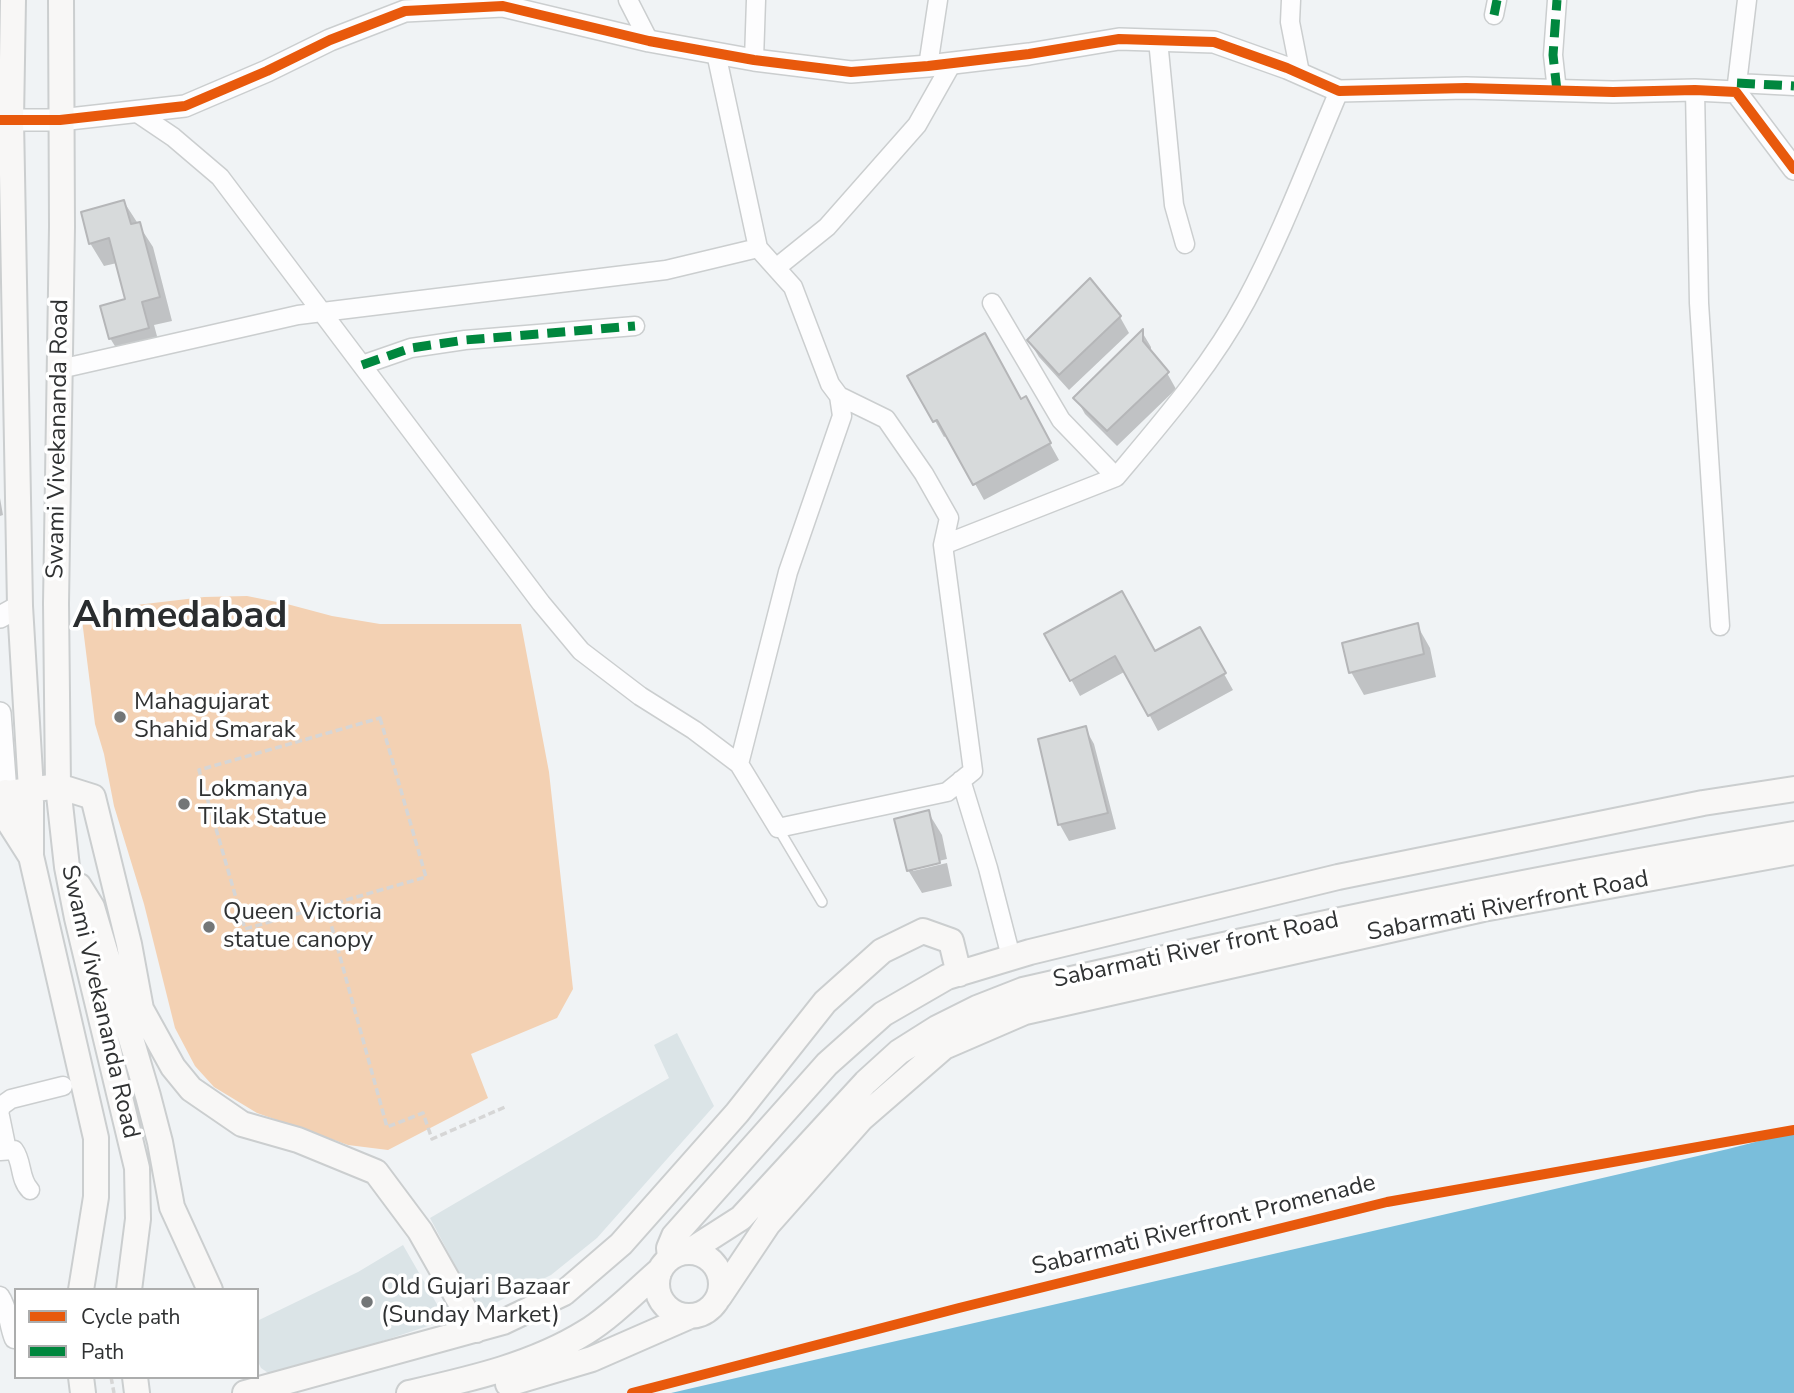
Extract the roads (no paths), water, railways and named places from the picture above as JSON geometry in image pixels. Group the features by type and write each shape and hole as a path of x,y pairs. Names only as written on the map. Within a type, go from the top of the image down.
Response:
{"main road":[{"path":"13,0 6,120 10,612 31,790 31,856 96,1138 96,1197 81,1288"},
{"name":"Swami Vivekananda Road","path":"61,0 58,786 67,867 80,930 137,1168 138,1219 129,1288"},
{"path":"31,856 9,822 3,793 58,786 93,797 129,944 141,1009 173,1067 191,1089 242,1124 298,1140 376,1172 420,1231 476,1330"},
{"path":"673,1260 669,1248 674,1236 827,1064 883,1014 947,977 1012,957 1338,877 1703,803 1794,789"},
{"name":"Sabarmati River front Road","path":"409,1393 535,1358 588,1331 673,1260 741,1218 866,1082 899,1052 937,1028 977,1008 1023,990 1429,901 1661,856 1794,834"},
{"name":"Sabarmati Riverfront Road","path":"719,1297 768,1224 861,1118 944,1047 1025,1012 1483,909 1794,852"},
{"path":"67,867 92,907 148,1096 172,1207 209,1288"},
{"path":"251,1387 503,1322 564,1293 621,1244 737,1112 825,1002 883,951 923,931 951,941 959,974"},
{"path":"474,1393 592,1359 688,1317 706,1312 719,1297 721,1281 716,1266 704,1255 673,1260 657,1285 661,1301 673,1312 688,1317"}],"street":[{"path":"628,0 649,41"},
{"path":"754,60 756,0"},
{"path":"928,66 939,0"},
{"path":"1291,0 1290,22 1300,74"},
{"path":"1557,91 1553,55 1558,0"},
{"path":"1747,0 1737,88 1794,169"},
{"path":"6,120 60,120 184,106 267,71 330,40 405,11 503,6 649,41 754,60 851,72 1029,54 1118,39 1214,42 1339,91 1466,88 1613,92 1794,86"},
{"path":"1158,40 1174,205 1185,244"},
{"path":"136,112 173,137 220,177 541,603 581,651 738,764 778,828 947,792 974,771 943,545 949,517 924,474 886,419 839,396 830,384 793,288 758,248 716,53"},
{"path":"776,268 827,227 917,125 952,63"},
{"path":"1695,90 1699,303 1720,626"},
{"path":"943,545 1116,477 1184,397 1245,303 1339,91"},
{"path":"60,369 323,311 666,270 758,248"},
{"path":"992,303 1061,420 1116,477"},
{"path":"362,365 411,348 635,326"},
{"path":"738,764 788,572 842,416 839,396"},
{"path":"0,713 3,793"},
{"path":"961,780 1012,957"},
{"path":"30,1189 23,1181 17,1154 14,1150 3,1151 0,1107 11,1099 63,1086"},
{"path":"0,1296 5,1303 9,1328 14,1339"}],"lane":[{"path":"778,828 822,902"}],"water":[{"path":"1794,1132 1794,1393 671,1393 1728,1149"}],"place":[{"name":"Mahagujarat Shahid Smarak","path":"120,717"},
{"name":"Lokmanya Tilak Statue","path":"184,804"},
{"name":"Queen Victoria statue canopy","path":"209,927"},
{"name":"Old Gujari Bazaar (Sunday Market)","path":"367,1302"}],"district":[{"name":"Ahmedabad","path":"180,618"}]}
